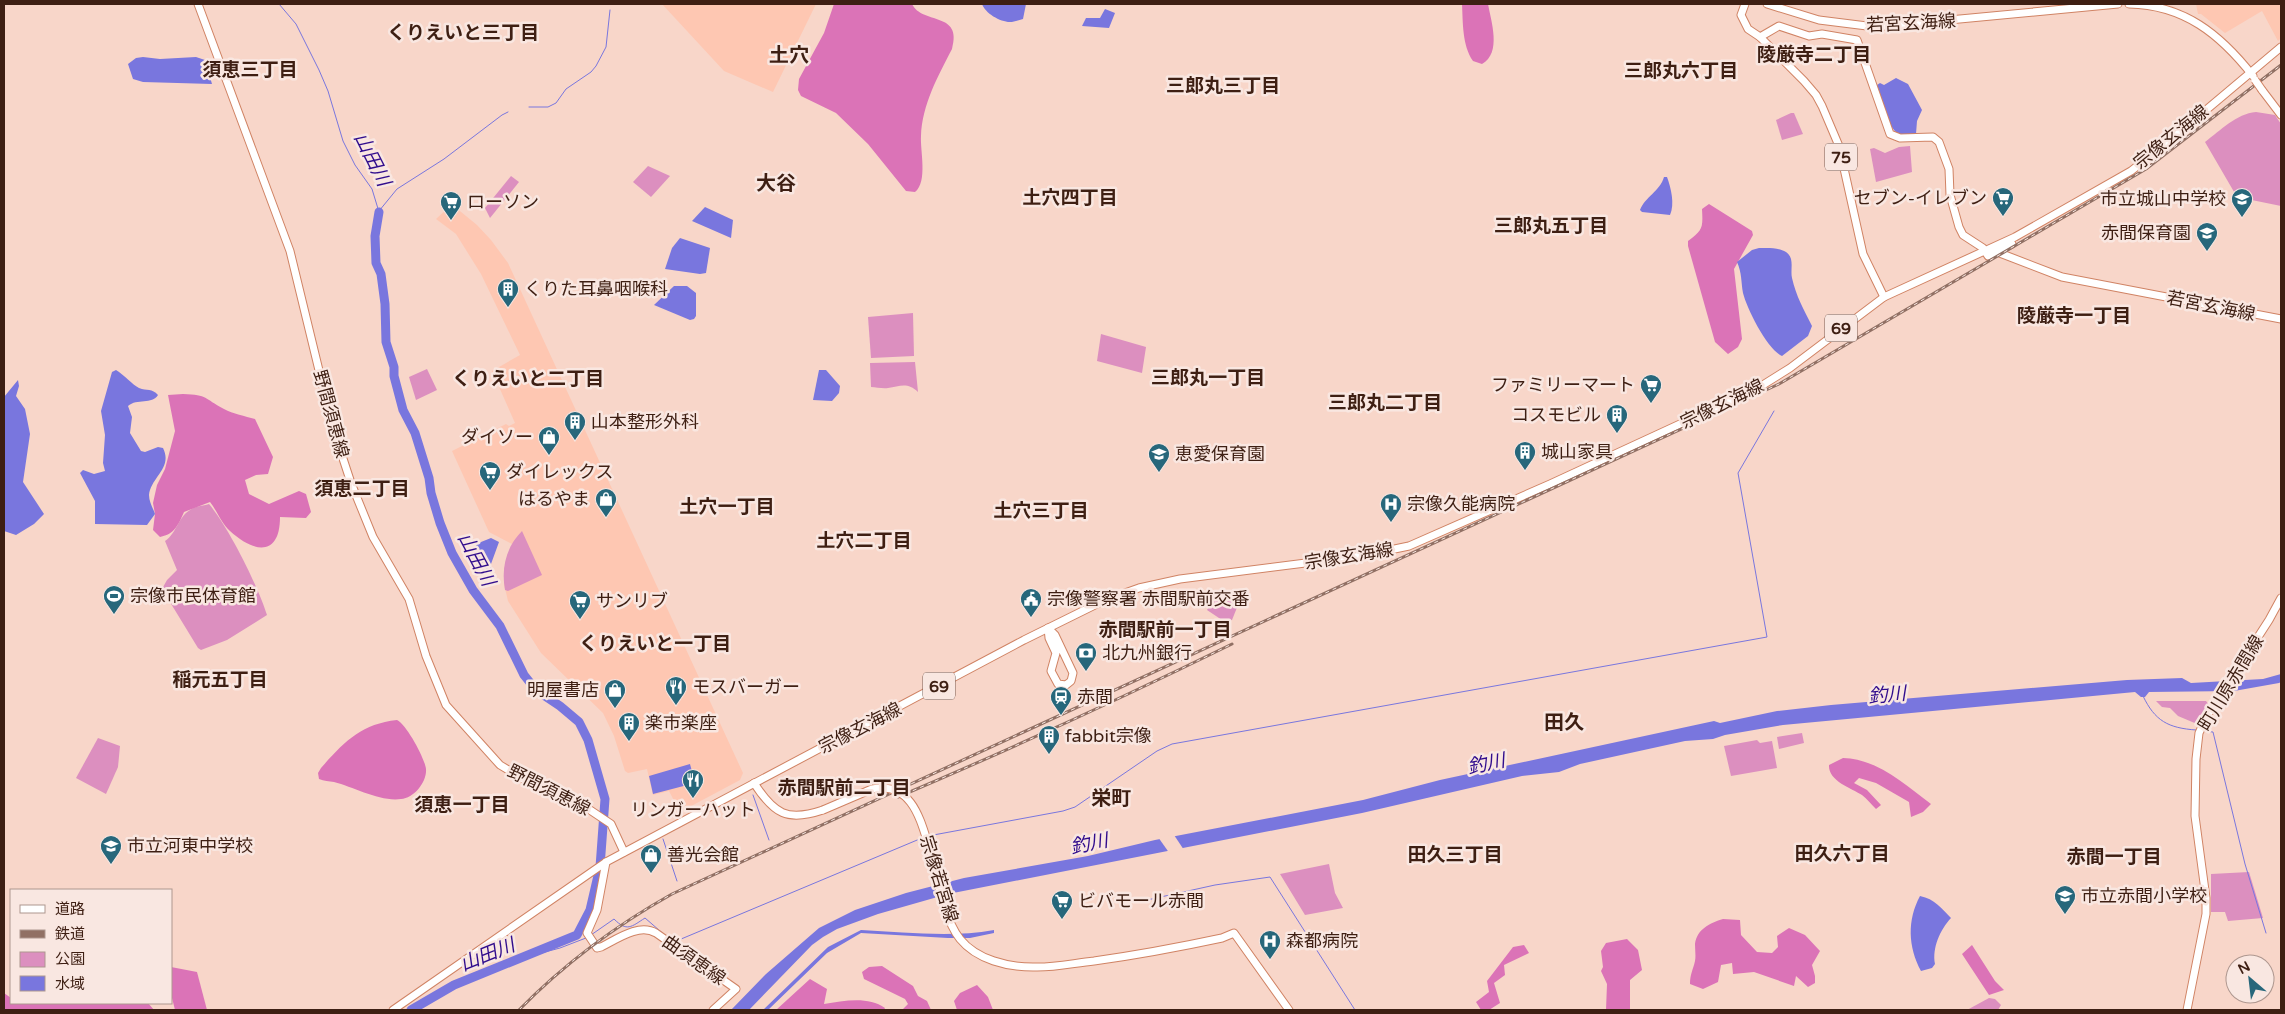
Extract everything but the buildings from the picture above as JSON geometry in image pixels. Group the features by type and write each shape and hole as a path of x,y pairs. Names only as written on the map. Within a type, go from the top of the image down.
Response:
{"main road":[{"name":"野間須恵線","path":"198,4 290,251 333,428 351,483 373,537 409,599 426,656 446,705 500,765 524,780 575,800 609,822 614,828 624,852"},
{"name":"75","path":"1745,4 1742,15 1744,23 1752,33 1760,37 1804,81 1816,95 1822,106 1839,146 1863,254 1884,297"},
{"name":"若宮玄海線","path":"1767,4 1819,20 1875,27 2118,4"},
{"path":"2129,4 2165,9 2206,28 2230,49 2281,115"},
{"name":"若宮玄海線","path":"1760,37 1779,26 1809,36 1822,34 1857,40 1890,134 1900,138 1933,137 1939,142 1949,169 1950,195 1959,227 1963,235 1983,248 1985,252"},
{"name":"宗像玄海線","path":"393,1010 593,870 624,852 1048,628 1115,596 1158,584 1379,553 1425,540 1758,388 1790,368 1884,297 1904,286 1985,252 2015,237 2131,171 2281,47"},
{"path":"1985,252 1988,256 1997,252 2013,243 2015,237"},
{"name":"若宮玄海線","path":"1997,252 2062,277 2281,319"},
{"name":"町川原赤間線","path":"2187,1010 2206,914 2206,898 2195,816 2196,759 2199,734 2202,725 2275,611 2281,598"},
{"path":"1048,628 1055,635 1073,673 1071,681 1066,684 1058,684 1051,671 1056,653 1049,638 1048,628"},
{"name":"宗像若宮線","path":"754,783 766,802 780,812 800,816 823,810 872,789 892,789 903,795 913,804 931,853 944,902 959,937 969,948 989,959 1019,966 1042,967 1142,954 1213,940 1234,933 1289,1010"},
{"name":"曲須恵線","path":"605,863 597,910 589,936 597,948 638,930 651,930 736,989 713,1010"}],"shaded area":[{"path":"662,4 816,4 773,92 724,71"},
{"path":"834,4 912,4 924,15 940,20 952,29 954,37 952,49 941,70 924,113 921,136 922,174 919,187 915,192 906,191 868,144 836,113 801,96 798,90 799,79 824,33"},
{"path":"1462,4 1488,4 1494,36 1492,52 1482,64 1473,61 1469,55 1464,33"},
{"path":"2196,4 2281,4 2281,38 2278,41 2262,11 2225,33 2201,14 2198,14"},
{"path":"1709,204 1752,231 1753,235 1734,269 1742,339 1738,347 1728,354 1715,342 1688,246 1688,241 1701,228 1702,209"},
{"path":"450,206 455,207 477,225 508,263 743,773 740,780 680,812 669,791 653,795 647,769 628,773 625,771 614,736 603,713 541,653 508,601 504,584 504,569 512,544 489,532 452,451 506,424 509,426 515,423 492,371 520,355 481,274 456,234 436,219"},
{"path":"168,395 202,396 228,411 255,419 273,457 268,474 256,475 245,480 249,494 269,504 299,491 306,494 311,512 306,518 280,517 279,530 276,539 271,545 256,547 239,538 224,525 210,502 184,512 178,525 165,536 160,537 153,530 155,514 153,503 157,485 165,469 175,431"},
{"path":"397,720 406,728 419,750 426,769 422,784 411,796 401,799 384,798 367,794 342,784 319,779 318,773 321,768 346,742 363,730 384,722"},
{"path":"1843,758 1856,759 1879,768 1901,781 1931,804 1923,812 1911,817 1909,802 1876,783 1859,778 1854,783 1867,790 1881,805 1876,809 1862,795 1836,780 1832,775 1829,765"},
{"path":"1723,919 1740,920 1741,935 1757,952 1772,953 1778,947 1777,936 1789,928 1805,935 1820,951 1812,965 1815,983 1808,987 1796,976 1794,986 1754,972 1733,974 1732,963 1721,965 1718,982 1703,989 1690,984 1698,934 1713,922"},
{"path":"1627,939 1638,950 1642,970 1630,980 1630,1010 1606,1010 1607,984 1601,971 1603,967 1601,951 1606,943"},
{"path":"1524,945 1529,953 1504,965 1505,975 1494,983 1500,1003 1489,1010 1481,1010 1476,1002 1489,992 1487,981 1513,947"},
{"path":"1972,945 1995,981 2004,990 1989,995 1962,954"},
{"path":"882,966 913,986 918,996 927,1001 931,1010 902,1010 908,1004 905,999 864,979 862,972 869,967"},
{"path":"172,967 197,972 207,1010 175,1010 172,998"},
{"path":"810,979 827,989 824,1004 864,1001 878,1004 885,1008 884,1010 776,1010"},
{"path":"977,985 988,997 993,1010 957,1010 954,1001 960,993"},
{"path":"4,993 10,997 10,1004 149,1004 154,1010 4,1010"}],"green space":[{"path":"2256,112 2275,115 2281,124 2281,206 2237,197 2205,142 2235,119"},
{"path":"1794,113 1803,134 1782,140 1776,120"},
{"path":"1910,146 1912,172 1876,182 1870,149 1874,148 1885,153 1899,147"},
{"path":"648,166 670,176 651,197 633,182"},
{"path":"511,176 519,182 490,218 485,208"},
{"path":"913,313 914,356 871,358 868,317"},
{"path":"1101,334 1146,347 1142,373 1097,361"},
{"path":"915,362 918,392 907,386 871,387 870,363"},
{"path":"427,369 437,390 416,400 409,377"},
{"path":"209,504 225,527 242,558 267,615 227,640 201,650 162,589 167,580 177,570 165,541 186,513 194,508"},
{"path":"522,531 542,575 508,591 505,590 504,566 512,544"},
{"path":"1215,597 1225,604 1229,597 1235,600 1238,605 1232,620 1225,622 1207,610"},
{"path":"2156,701 2206,701 2209,705 2197,724 2178,716 2170,708 2162,707"},
{"path":"1802,733 1804,743 1779,749 1777,737"},
{"path":"98,738 120,746 118,767 106,794 76,778"},
{"path":"1757,740 1760,743 1772,741 1777,768 1731,776 1724,746"},
{"path":"1329,864 1335,893 1343,908 1305,915 1280,874"},
{"path":"2249,872 2263,918 2228,921 2225,912 2211,912 2211,874"},
{"path":"1989,998 1995,999 2001,1005 1998,1010 1967,1010"}],"water":[{"path":"982,4 1026,4 1023,19 1010,22 993,16 986,11"},
{"path":"1105,9 1115,13 1109,28 1082,26 1086,18 1100,18"},
{"path":"196,57 205,60 212,84 143,82 133,79 128,64 136,58 160,59"},
{"path":"1896,78 1908,84 1922,110 1917,121 1916,134 1898,135 1891,126 1877,85 1880,83 1884,85"},
{"path":"1664,177 1667,177 1672,196 1670,215 1642,212 1640,210 1642,205 1659,186"},
{"path":"705,207 733,220 731,238 692,221"},
{"path":"680,238 710,248 706,273 700,274 665,269 672,248"},
{"path":"1759,248 1780,249 1789,254 1792,278 1796,291 1812,326 1808,336 1782,356 1776,352 1764,337 1753,318 1743,293 1741,274 1737,262 1752,250"},
{"path":"674,286 687,286 696,293 696,316 694,319 690,320 654,305"},
{"path":"116,370 139,388 151,390 158,395 152,400 136,402 128,406 132,417 130,433 141,451 145,452 158,447 163,448 165,455 163,467 153,483 149,495 155,514 147,525 95,524 95,501 80,473 83,470 94,474 105,471 103,463 105,435 101,411 112,372"},
{"path":"819,370 826,370 840,386 839,393 832,401 813,400"},
{"path":"18,380 19,386 16,396 25,409 30,434 23,482 44,514 34,524 16,535 4,531 4,397"},
{"path":"491,538 499,542 491,564 491,586 472,558 476,557 473,550 476,549 476,544"},
{"path":"2281,674 2281,682 2279,683 2234,691 2149,692 2145,697 2141,697 2135,692 1783,725 1725,735 1713,739 1685,741 1580,764 1559,772 1522,776 1362,813 948,894 878,914 837,929 812,945 749,1010 731,1010 766,974 819,928 855,910 906,893 964,878 1088,856 1155,840 1363,800 1440,780 1714,721 1720,723 1777,711 2127,680 2182,678 2191,683 2263,679"},
{"path":"690,764 695,783 653,794 649,776"},
{"path":"1920,896 1934,902 1951,918 1943,928 1938,940 1934,958 1935,964 1932,968 1921,971 1914,953 1911,934 1913,914"},
{"path":"861,930 961,934 994,930 994,933 970,938 948,938 861,933 827,953 768,1010 763,1010 828,947"}],"pier":[{"path":"1174,835 1184,850 1170,854 1158,837"}],"waterway":[{"name":"山田川","path":"279,4 296,24 319,70 328,91 343,141 355,165 372,189 379,212"},
{"path":"529,107 548,107 556,103 566,89 591,72 606,47 610,10"},
{"path":"379,211 397,189 444,159 508,112"},
{"name":"山田川","path":"379,212 375,236 376,263 381,274 385,304 386,342 394,367 394,376 403,410 415,433 440,523 452,553 473,590 500,626 524,675 536,690 579,722 588,740 605,799 600,867 590,910 577,935 454,985 411,1010"},
{"path":"928,836 1063,811 1075,807 1157,751 1172,744 1767,637 1738,473 1774,411"},
{"path":"2143,696 2152,712 2164,722 2196,730"},
{"path":"2203,731 2213,732 2245,864 2266,933"},
{"path":"753,795 769,840"},
{"path":"674,942 922,838"},
{"path":"663,839 677,881"},
{"path":"1138,902 1215,885 1270,877 1355,1010"},
{"path":"591,935 614,919 622,926 629,927 645,918 667,937"},
{"path":"515,960 560,948 586,938"}],"railway":[{"path":"519,1010 591,946 672,894 1779,384 2146,169 2281,65"},
{"path":"898,797 1066,723 1232,644"}],"place":[{"name":"セブン-イレブン","path":"2003,217"},
{"name":"市立城山中学校","path":"2242,218"},
{"name":"ローソン","path":"451,221"},
{"name":"赤間保育園","path":"2207,252"},
{"name":"くりた耳鼻咽喉科","path":"508,308"},
{"name":"ファミリーマート","path":"1651,404"},
{"name":"コスモビル","path":"1617,434"},
{"name":"山本整形外科","path":"575,441"},
{"name":"ダイソー","path":"549,456"},
{"name":"城山家具","path":"1525,471"},
{"name":"恵愛保育園","path":"1159,473"},
{"name":"ダイレックス","path":"490,491"},
{"name":"はるやま","path":"606,518"},
{"name":"宗像久能病院","path":"1391,523"},
{"name":"宗像市民体育館","path":"114,615"},
{"name":"宗像警察署 赤間駅前交番","path":"1031,618"},
{"name":"サンリブ","path":"580,620"},
{"name":"北九州銀行","path":"1086,672"},
{"name":"モスバーガー","path":"676,706"},
{"name":"明屋書店","path":"615,709"},
{"name":"赤間","path":"1061,716"},
{"name":"楽市楽座","path":"629,742"},
{"name":"fabbit宗像","path":"1049,755"},
{"name":"リンガーハット","path":"693,799"},
{"name":"市立河東中学校","path":"111,865"},
{"name":"善光会館","path":"651,874"},
{"name":"市立赤間小学校","path":"2065,915"},
{"name":"ビバモール赤間","path":"1062,920"},
{"name":"森都病院","path":"1270,960"}],"district":[{"name":"くりえいと三丁目","path":"463,32"},
{"name":"陵厳寺二丁目","path":"1814,54"},
{"name":"土穴","path":"789,55"},
{"name":"須恵三丁目","path":"250,69"},
{"name":"三郎丸六丁目","path":"1681,70"},
{"name":"三郎丸三丁目","path":"1223,85"},
{"name":"大谷","path":"776,183"},
{"name":"土穴四丁目","path":"1070,197"},
{"name":"三郎丸五丁目","path":"1551,225"},
{"name":"陵厳寺一丁目","path":"2074,315"},
{"name":"三郎丸一丁目","path":"1208,377"},
{"name":"くりえいと二丁目","path":"528,378"},
{"name":"三郎丸二丁目","path":"1385,402"},
{"name":"須恵二丁目","path":"362,488"},
{"name":"土穴一丁目","path":"727,506"},
{"name":"土穴三丁目","path":"1041,510"},
{"name":"土穴二丁目","path":"864,540"},
{"name":"赤間駅前一丁目","path":"1165,629"},
{"name":"くりえいと一丁目","path":"655,643"},
{"name":"稲元五丁目","path":"220,679"},
{"name":"田久","path":"1564,722"},
{"name":"赤間駅前二丁目","path":"844,787"},
{"name":"栄町","path":"1111,798"},
{"name":"須恵一丁目","path":"462,804"},
{"name":"田久六丁目","path":"1842,853"},
{"name":"田久三丁目","path":"1455,854"},
{"name":"赤間一丁目","path":"2114,856"}],"water label":[{"name":"釣川","path":"1887,694"},
{"name":"釣川","path":"1486,763"},
{"name":"釣川","path":"1089,843"}]}
